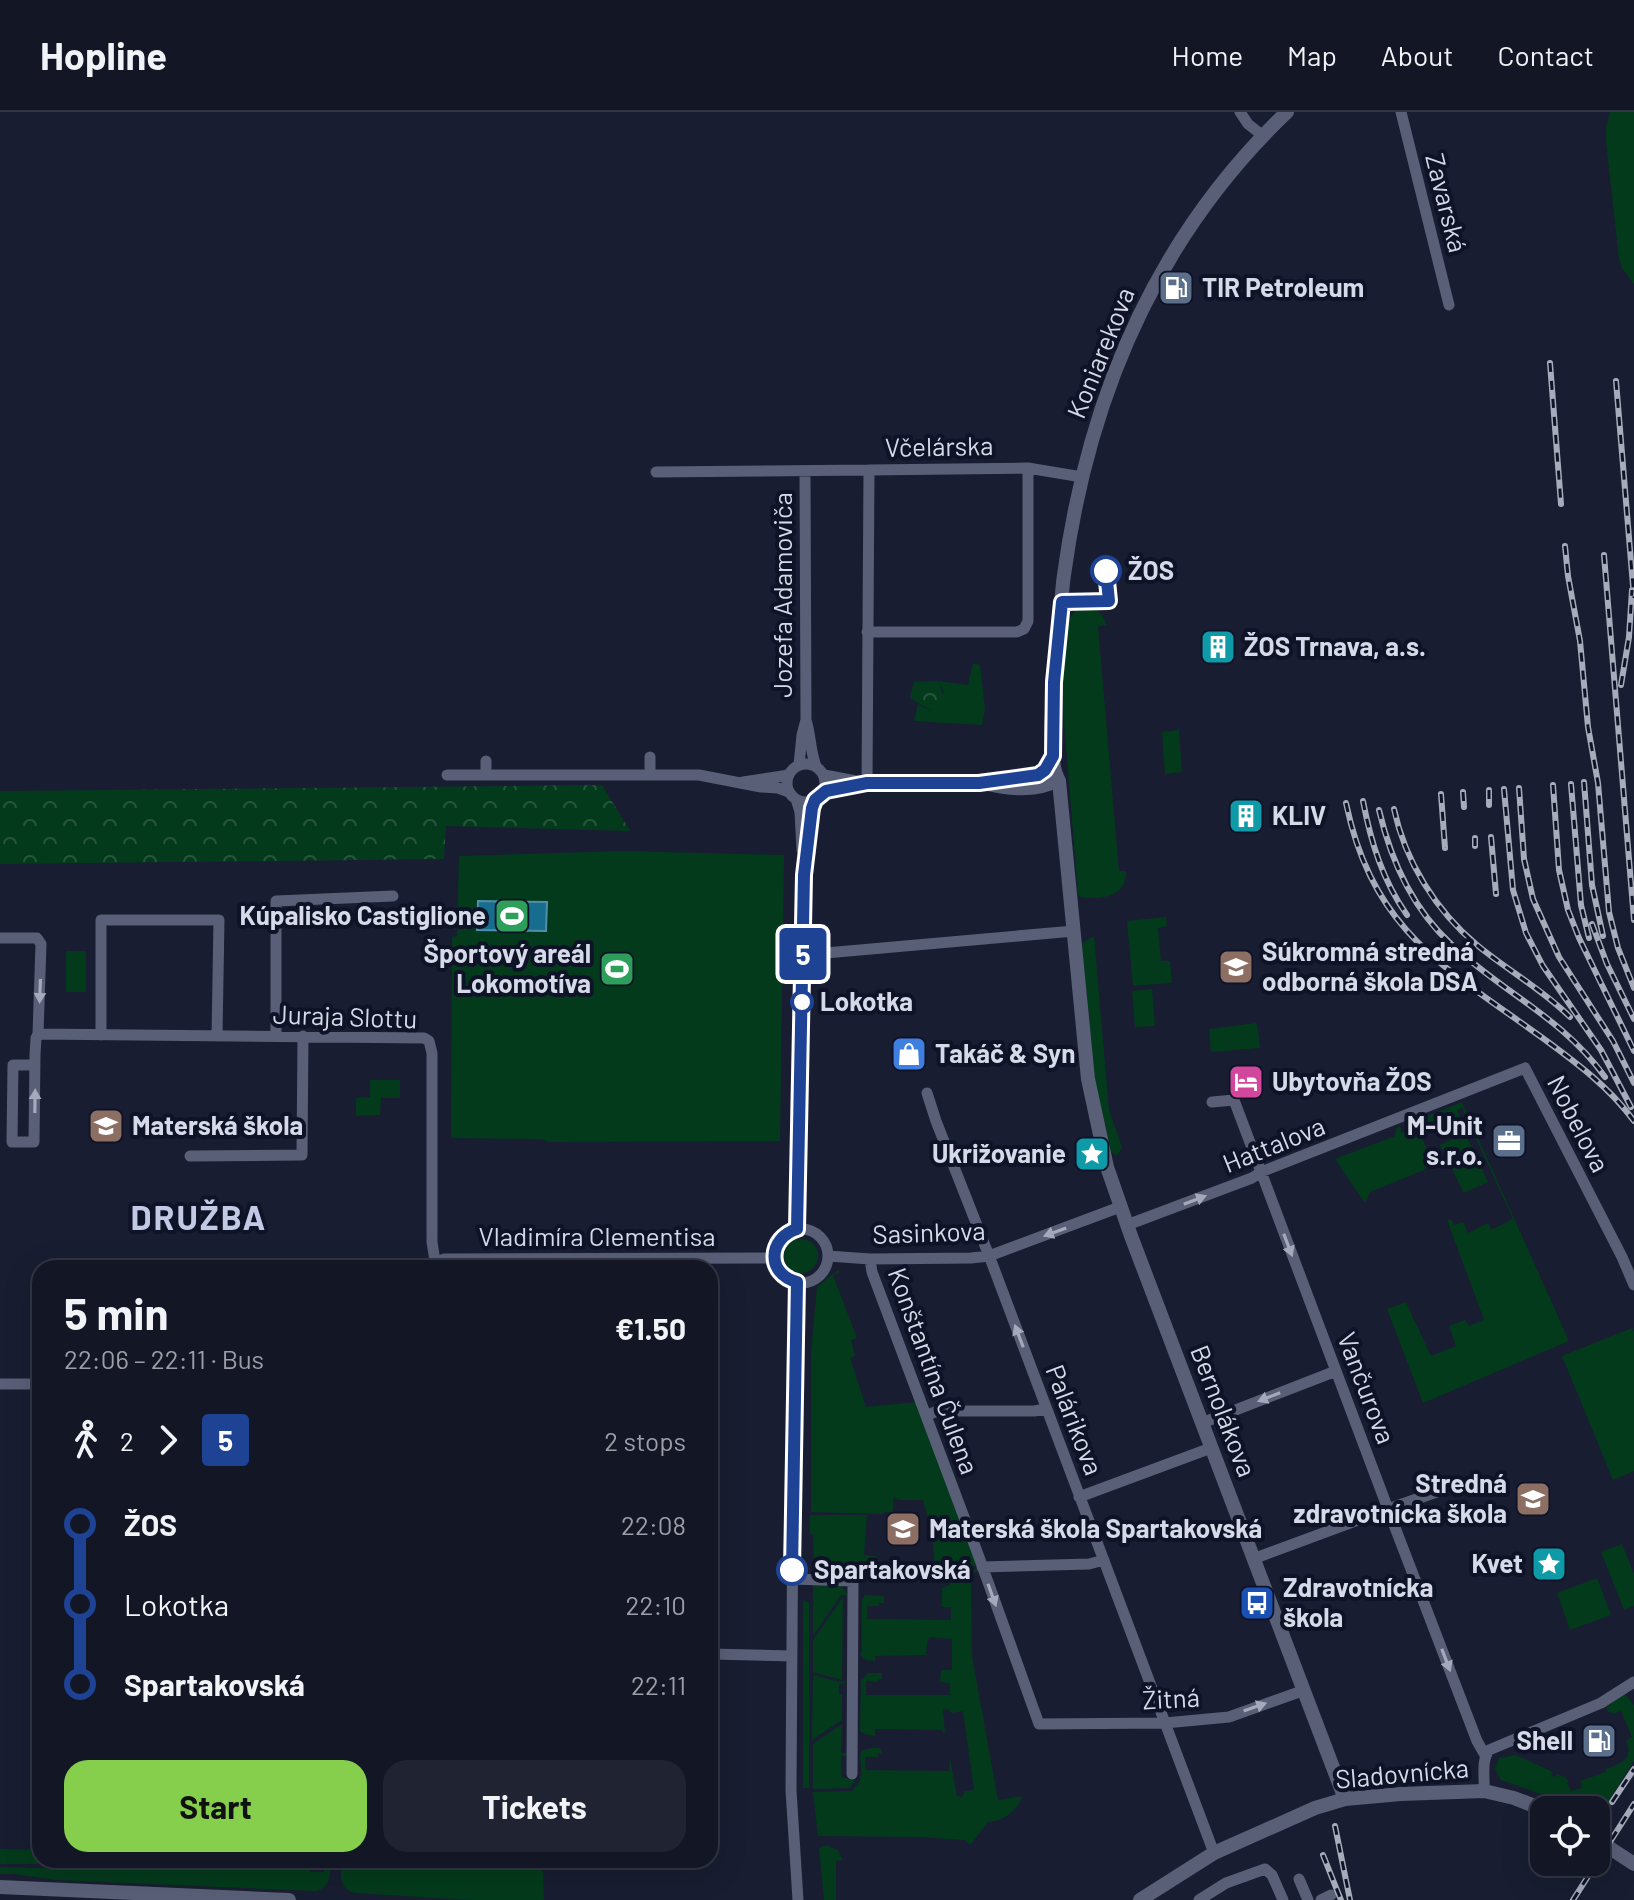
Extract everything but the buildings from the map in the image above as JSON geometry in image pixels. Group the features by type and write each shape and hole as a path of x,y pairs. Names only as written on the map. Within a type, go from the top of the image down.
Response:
{"street":[{"path":"1240,112 1248,124 1262,135"},
{"name":"Koniarekova","path":"1088,1079 1059,781 1053,756 1054,682 1063,578 1075,510 1110,381 1146,300 1179,242 1218,187 1262,135 1287,112"},
{"name":"Zavarská","path":"1401,112 1449,305"},
{"name":"Včelárska","path":"867,632 1017,632 1024,629 1028,621 1028,468"},
{"name":"Včelárska","path":"867,783 869,470 1028,468 1082,477"},
{"path":"656,472 869,470"},
{"name":"Jozefa Adamoviča","path":"799,765 806,720 805,471"},
{"name":"Koniarekova","path":"1058,654 1063,768 1059,781"},
{"name":"Jozefa Adamoviča","path":"806,720 813,756 820,771"},
{"path":"1038,775 1053,756"},
{"path":"650,757 650,775"},
{"path":"486,761 486,775"},
{"path":"797,1229 804,875 800,812 787,782 789,775 799,765 809,764 820,771 867,783"},
{"path":"447,775 535,770 699,775 778,788 806,802 836,788 867,783 979,783 1038,775 1059,781"},
{"path":"804,875 811,812 825,786 820,771"},
{"path":"743,782 789,775"},
{"path":"1044,788 1059,781"},
{"path":"979,783 997,788 1044,788 1061,801"},
{"path":"276,1036 276,901 393,896"},
{"path":"101,1035 101,920 219,920 217,1036"},
{"path":"803,955 1074,931"},
{"path":"0,938 37,938 41,948 34,1142 12,1142 13,1065 35,1065"},
{"name":"Juraja Slottu","path":"38,1034 419,1037 429,1041 432,1053 432,1242 435,1260"},
{"path":"190,1156 302,1155 303,1036"},
{"name":"Hattalova","path":"1127,1225 1525,1068"},
{"name":"Nobelova","path":"1525,1068 1634,1285"},
{"name":"Bernolákova","path":"1088,1079 1101,1141 1120,1207 1345,1799"},
{"name":"Palárikova","path":"927,1093 1214,1853"},
{"name":"Vančurova","path":"1212,1102 1234,1100 1388,1509 1485,1755"},
{"name":"Sasinkova","path":"828,1256 870,1259 989,1256 1120,1207"},
{"path":"797,1229 812,1231 820,1237 827,1247 828,1256 820,1275 806,1282 789,1280 779,1272 774,1258 781,1238 797,1229"},
{"name":"Vladimíra Clementisa","path":"445,1260 774,1258"},
{"name":"Konštantína Čulena","path":"870,1259 872,1272 1039,1724"},
{"path":"797,1282 791,1802 798,1900"},
{"path":"1202,1423 1336,1371"},
{"path":"0,1384 32,1384"},
{"path":"926,1416 937,1411 1046,1409"},
{"path":"1079,1497 1211,1448"},
{"path":"1253,1559 1454,1486"},
{"path":"982,1567 1089,1564 1104,1560"},
{"path":"792,1579 853,1581 852,1774"},
{"path":"718,1654 792,1656"},
{"path":"1484,1791 1485,1755 1494,1747 1601,1703 1634,1682"},
{"name":"Žitná","path":"1039,1724 1165,1723 1229,1717 1302,1691"},
{"name":"Sladovnícka","path":"1140,1900 1214,1853 1315,1808 1345,1799 1484,1791 1530,1804"},
{"path":"1610,1848 1634,1864"},
{"path":"1199,1900 1226,1883 1265,1869 1272,1875 1283,1900"},
{"path":"1299,1879 1308,1900"},
{"path":"0,1887 289,1900"}],"green space":[{"path":"1610,112 1634,112 1634,284 1619,259 1606,141"},
{"path":"1089,607 1100,613 1106,625 1098,626 1119,871 1126,871 1125,880 1117,891 1096,898 1080,897 1078,894 1063,709 1066,624 1075,611"},
{"path":"973,663 980,665 985,710 982,725 914,721 918,704 931,711 944,692 938,681 968,685"},
{"path":"938,681 942,698 932,711 910,698 914,682"},
{"path":"1179,730 1182,772 1165,774 1162,732"},
{"path":"602,785 630,831 446,826 444,859 0,864 0,791"},
{"name":"Športový areál Lokomotíva","path":"622,851 784,855 780,1141 548,1142 542,1139 451,1138 452,937 457,936 459,856"},
{"path":"1166,917 1167,926 1158,928 1161,961 1170,961 1172,983 1133,986 1127,921"},
{"path":"1094,936 1109,1110 1122,1147 1117,1156 1111,1152 1095,1080 1082,943"},
{"path":"66,951 86,951 86,992 66,992"},
{"path":"1152,989 1155,1026 1135,1027 1132,991"},
{"path":"1257,1023 1260,1048 1211,1052 1209,1029"},
{"path":"370,1080 400,1080 400,1098 381,1098 380,1115 356,1116 356,1098 370,1097"},
{"path":"1462,1102 1569,1341 1423,1403 1387,1309 1406,1302 1431,1356 1456,1346 1449,1326 1465,1320 1469,1326 1484,1320 1447,1220 1451,1219 1454,1225 1463,1222 1468,1233 1488,1223 1491,1230 1513,1219 1462,1108 1457,1110 1461,1119 1446,1119 1434,1128 1431,1125 1424,1129 1422,1124 1425,1117"},
{"path":"1407,1124 1415,1128 1421,1137 1430,1155 1430,1164 1424,1170 1370,1192 1365,1203 1335,1159 1395,1136 1396,1128 1400,1126 1401,1133 1407,1131 1403,1126"},
{"path":"1465,1133 1488,1182 1464,1193 1440,1145"},
{"path":"801,1239 813,1244 818,1256 813,1268 801,1273 789,1268 784,1256 789,1244"},
{"path":"838,1270 840,1272 833,1275 857,1338 851,1340 855,1356 850,1358 866,1407 917,1402 977,1566 935,1566 932,1535 923,1500 898,1500 895,1497 893,1512 884,1514 811,1512 811,1353 817,1287"},
{"path":"1632,1328 1634,1471 1613,1480 1562,1356"},
{"path":"810,1515 867,1515 864,1555 876,1556 876,1565 814,1564"},
{"path":"1622,1544 1634,1574 1634,1606 1624,1610 1601,1552"},
{"path":"978,1569 979,1572 971,1573 972,1656 998,1800 1022,1796 1017,1806 1004,1817 988,1822 970,1845 965,1840 921,1837 818,1836 813,1792 852,1791 860,1780 861,1753 870,1748 880,1748 882,1754 865,1757 865,1770 949,1771 950,1758 957,1796 962,1797 965,1791 974,1790 963,1711 952,1713 943,1710 945,1733 942,1730 875,1729 875,1736 860,1731 861,1680 868,1673 882,1673 882,1679 878,1682 866,1681 866,1695 950,1695 950,1683 940,1682 941,1670 952,1670 952,1639 930,1637 926,1655 875,1656 875,1661 866,1660 860,1654 862,1600 865,1595 884,1596 884,1603 879,1603 879,1606 867,1606 867,1619 951,1620 951,1607 942,1607 942,1588 950,1585 950,1575 944,1575 944,1570"},
{"path":"1597,1578 1611,1615 1570,1630 1557,1593"},
{"path":"813,1585 841,1585 848,1595 841,1595 813,1636"},
{"path":"843,1597 842,1680 813,1672 813,1640"},
{"path":"803,1601 809,1602 809,1788 803,1788"},
{"path":"813,1675 849,1682 839,1684 842,1720 812,1740"},
{"path":"1625,1694 1634,1705 1634,1761 1610,1799 1610,1796 1545,1796 1501,1780 1495,1769 1499,1758 1516,1755 1553,1772 1551,1775 1555,1777 1557,1774 1565,1777 1571,1791 1582,1788 1580,1781 1606,1772 1606,1769 1621,1762 1628,1752 1626,1740 1632,1737 1621,1711 1608,1712 1606,1707"},
{"path":"842,1724 841,1753 848,1753 848,1756 841,1756 841,1777 855,1780 850,1788 813,1789 813,1744"},
{"path":"823,1846 838,1850 843,1860 836,1861 836,1900 824,1900 819,1848"},
{"path":"0,1849 32,1850 32,1864 0,1864"},
{"path":"0,1867 310,1868 311,1872 324,1872 324,1868 330,1868 330,1872 326,1885 316,1891 56,1880 0,1874"},
{"path":"341,1868 541,1868 544,1900 470,1900 356,1893 345,1887"}],"water":[{"name":"Kúpalisko Castiglione","path":"478,901 547,902 546,931 477,930"}],"railway":[{"path":"1550,363 1561,504"},
{"path":"1616,381 1634,598"},
{"path":"1565,546 1598,783 1609,912 1618,948 1634,988"},
{"path":"1604,555 1634,920"},
{"path":"1621,685 1629,637 1632,590"},
{"path":"1584,782 1592,885 1603,936"},
{"path":"1571,784 1581,905 1589,938"},
{"path":"1553,785 1559,870 1568,910 1634,1051"},
{"path":"1519,788 1524,859 1533,899 1559,957 1613,1041 1634,1083"},
{"path":"1504,789 1513,890 1526,933 1543,966 1601,1050 1631,1107"},
{"path":"1489,790 1489,805"},
{"path":"1463,792 1464,807"},
{"path":"1441,794 1445,848"},
{"path":"1363,801 1379,861 1407,915"},
{"path":"1346,803 1358,847 1375,884 1395,916 1418,943 1445,967 1581,1067 1614,1097 1634,1121"},
{"path":"1394,809 1414,866 1448,917 1477,945 1570,1017"},
{"path":"1379,810 1405,883 1437,930 1471,961 1551,1021 1605,1077"},
{"path":"1491,837 1496,894"},
{"path":"1475,838 1475,846"},
{"path":"1592,924 1607,964 1634,1019"},
{"path":"1612,1802 1634,1769"},
{"path":"1573,1900 1634,1804"},
{"path":"1335,1826 1350,1900"},
{"path":"1323,1855 1341,1900"}],"bus line":[{"name":"5","path":"792,1570 797,1282 779,1272 774,1258 781,1238 797,1229 804,875 812,808 823,793 836,788 867,783 979,783 1038,775 1045,770 1053,756 1054,682 1062,602 1109,601 1106,571"}],"place":[{"name":"TIR Petroleum","path":"1176,288"},
{"name":"ŽOS","path":"1106,571"},
{"name":"ŽOS Trnava, a.s.","path":"1218,647"},
{"name":"KLIV","path":"1246,816"},
{"name":"Kúpalisko Castiglione","path":"512,916"},
{"name":"Súkromná stredná odborná škola DSA","path":"1236,967"},
{"name":"Športový areál Lokomotíva","path":"617,969"},
{"name":"Lokotka","path":"802,1002"},
{"name":"Takáč & Syn","path":"909,1054"},
{"name":"Ubytovňa ŽOS","path":"1246,1082"},
{"name":"Materská škola","path":"106,1126"},
{"name":"M-Unit s.r.o.","path":"1509,1141"},
{"name":"Ukrižovanie","path":"1092,1154"},
{"name":"Stredná zdravotnícka škola","path":"1533,1499"},
{"name":"Materská škola Spartakovská","path":"903,1529"},
{"name":"Kvet","path":"1549,1564"},
{"name":"Spartakovská","path":"792,1570"},
{"name":"Zdravotnícka škola","path":"1257,1603"},
{"name":"Shell","path":"1599,1741"}],"district":[{"name":"DRUŽBA","path":"199,1218"}]}
